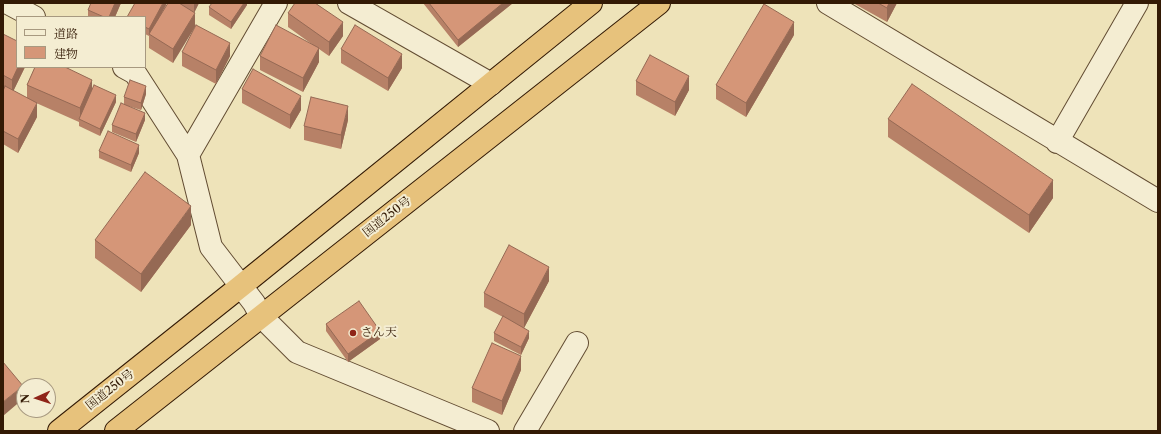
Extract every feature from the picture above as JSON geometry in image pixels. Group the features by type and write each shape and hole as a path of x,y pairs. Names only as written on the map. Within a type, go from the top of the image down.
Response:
{"highway":[{"name":"国道250号","path":"59,431 591,3"},
{"name":"国道250号","path":"116,431 659,3"}],"street":[{"path":"8,3 32,16"},
{"path":"350,3 491,84"},
{"path":"828,3 1057,142 1158,201"},
{"path":"1057,142 1137,3"},
{"path":"188,154 274,4"},
{"path":"126,68 135,73 188,154 211,247 241,286 261,316 297,352 488,431"},
{"path":"526,431 577,343"}],"building":[{"path":"91,3 115,3 109,16 102,16 88,10"},
{"path":"135,3 163,3 149,29 146,28 146,16 128,16"},
{"path":"168,3 179,3 195,13 173,49 149,34"},
{"path":"212,3 244,3 231,22 209,7"},
{"path":"295,3 315,3 343,22 329,42 288,13"},
{"path":"429,3 503,3 458,40"},
{"path":"878,3 889,3 887,8"},
{"path":"764,4 794,22 746,103 716,85"},
{"path":"196,25 230,43 216,70 182,52"},
{"path":"276,25 319,48 303,78 260,56"},
{"path":"355,25 402,54 388,78 341,49"},
{"path":"3,34 16,40 16,68 18,68 12,80 3,75"},
{"path":"650,55 689,76 675,102 636,81"},
{"path":"35,68 67,68 92,80 80,108 27,85"},
{"path":"253,69 301,96 290,115 242,89"},
{"path":"130,80 146,86 141,103 124,97"},
{"path":"912,84 1053,180 1029,215 888,119"},
{"path":"94,85 116,95 100,129 79,119"},
{"path":"5,86 37,103 18,139 3,131 3,91"},
{"path":"311,97 348,106 341,135 304,126"},
{"path":"121,103 145,113 136,134 112,125"},
{"path":"108,131 139,145 131,165 99,151"},
{"path":"145,172 191,206 141,274 95,240"},
{"path":"509,245 549,267 524,314 484,293"},
{"path":"359,301 380,331 348,354 326,324"},
{"path":"503,316 529,331 521,347 494,333"},
{"path":"492,343 521,356 502,401 472,388"},
{"path":"3,362 16,378 16,392 3,402"}],"place":[{"name":"さん天","path":"353,333"}]}
